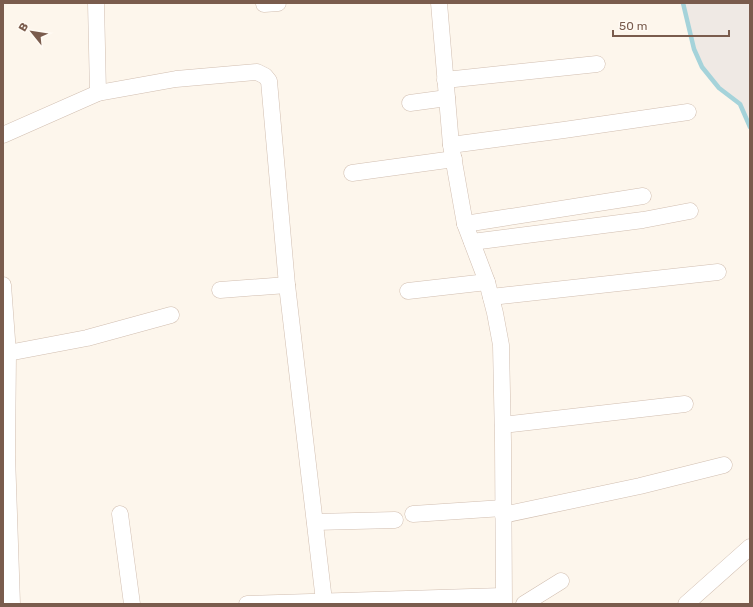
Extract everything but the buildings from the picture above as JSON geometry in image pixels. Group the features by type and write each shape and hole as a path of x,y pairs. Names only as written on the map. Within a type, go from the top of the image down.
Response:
{"street":[{"path":"96,3 98,93"},
{"path":"247,604 504,600 501,345 489,290 465,224 453,152 438,3"},
{"path":"445,80 597,64"},
{"path":"3,135 98,93 176,79 257,72 265,76 269,81 287,285 315,522 320,602"},
{"path":"410,103 447,98"},
{"path":"352,173 564,130 688,112"},
{"path":"465,224 643,196"},
{"path":"472,242 643,220 690,211"},
{"path":"408,291 489,290 718,272"},
{"path":"220,290 287,285"},
{"path":"3,286 8,353 5,455 12,604"},
{"path":"8,353 87,338 171,315"},
{"path":"503,425 685,404"},
{"path":"413,514 503,511 640,486 724,465"},
{"path":"120,514 132,604"},
{"path":"315,522 394,520"},
{"path":"686,604 750,547"},
{"path":"524,604 561,581"}],"shaded area":[{"path":"683,3 750,3 750,127 740,104 719,88 702,67 694,49"}],"waterway":[{"path":"683,3 694,49 702,67 719,88 740,104 750,127"}]}
